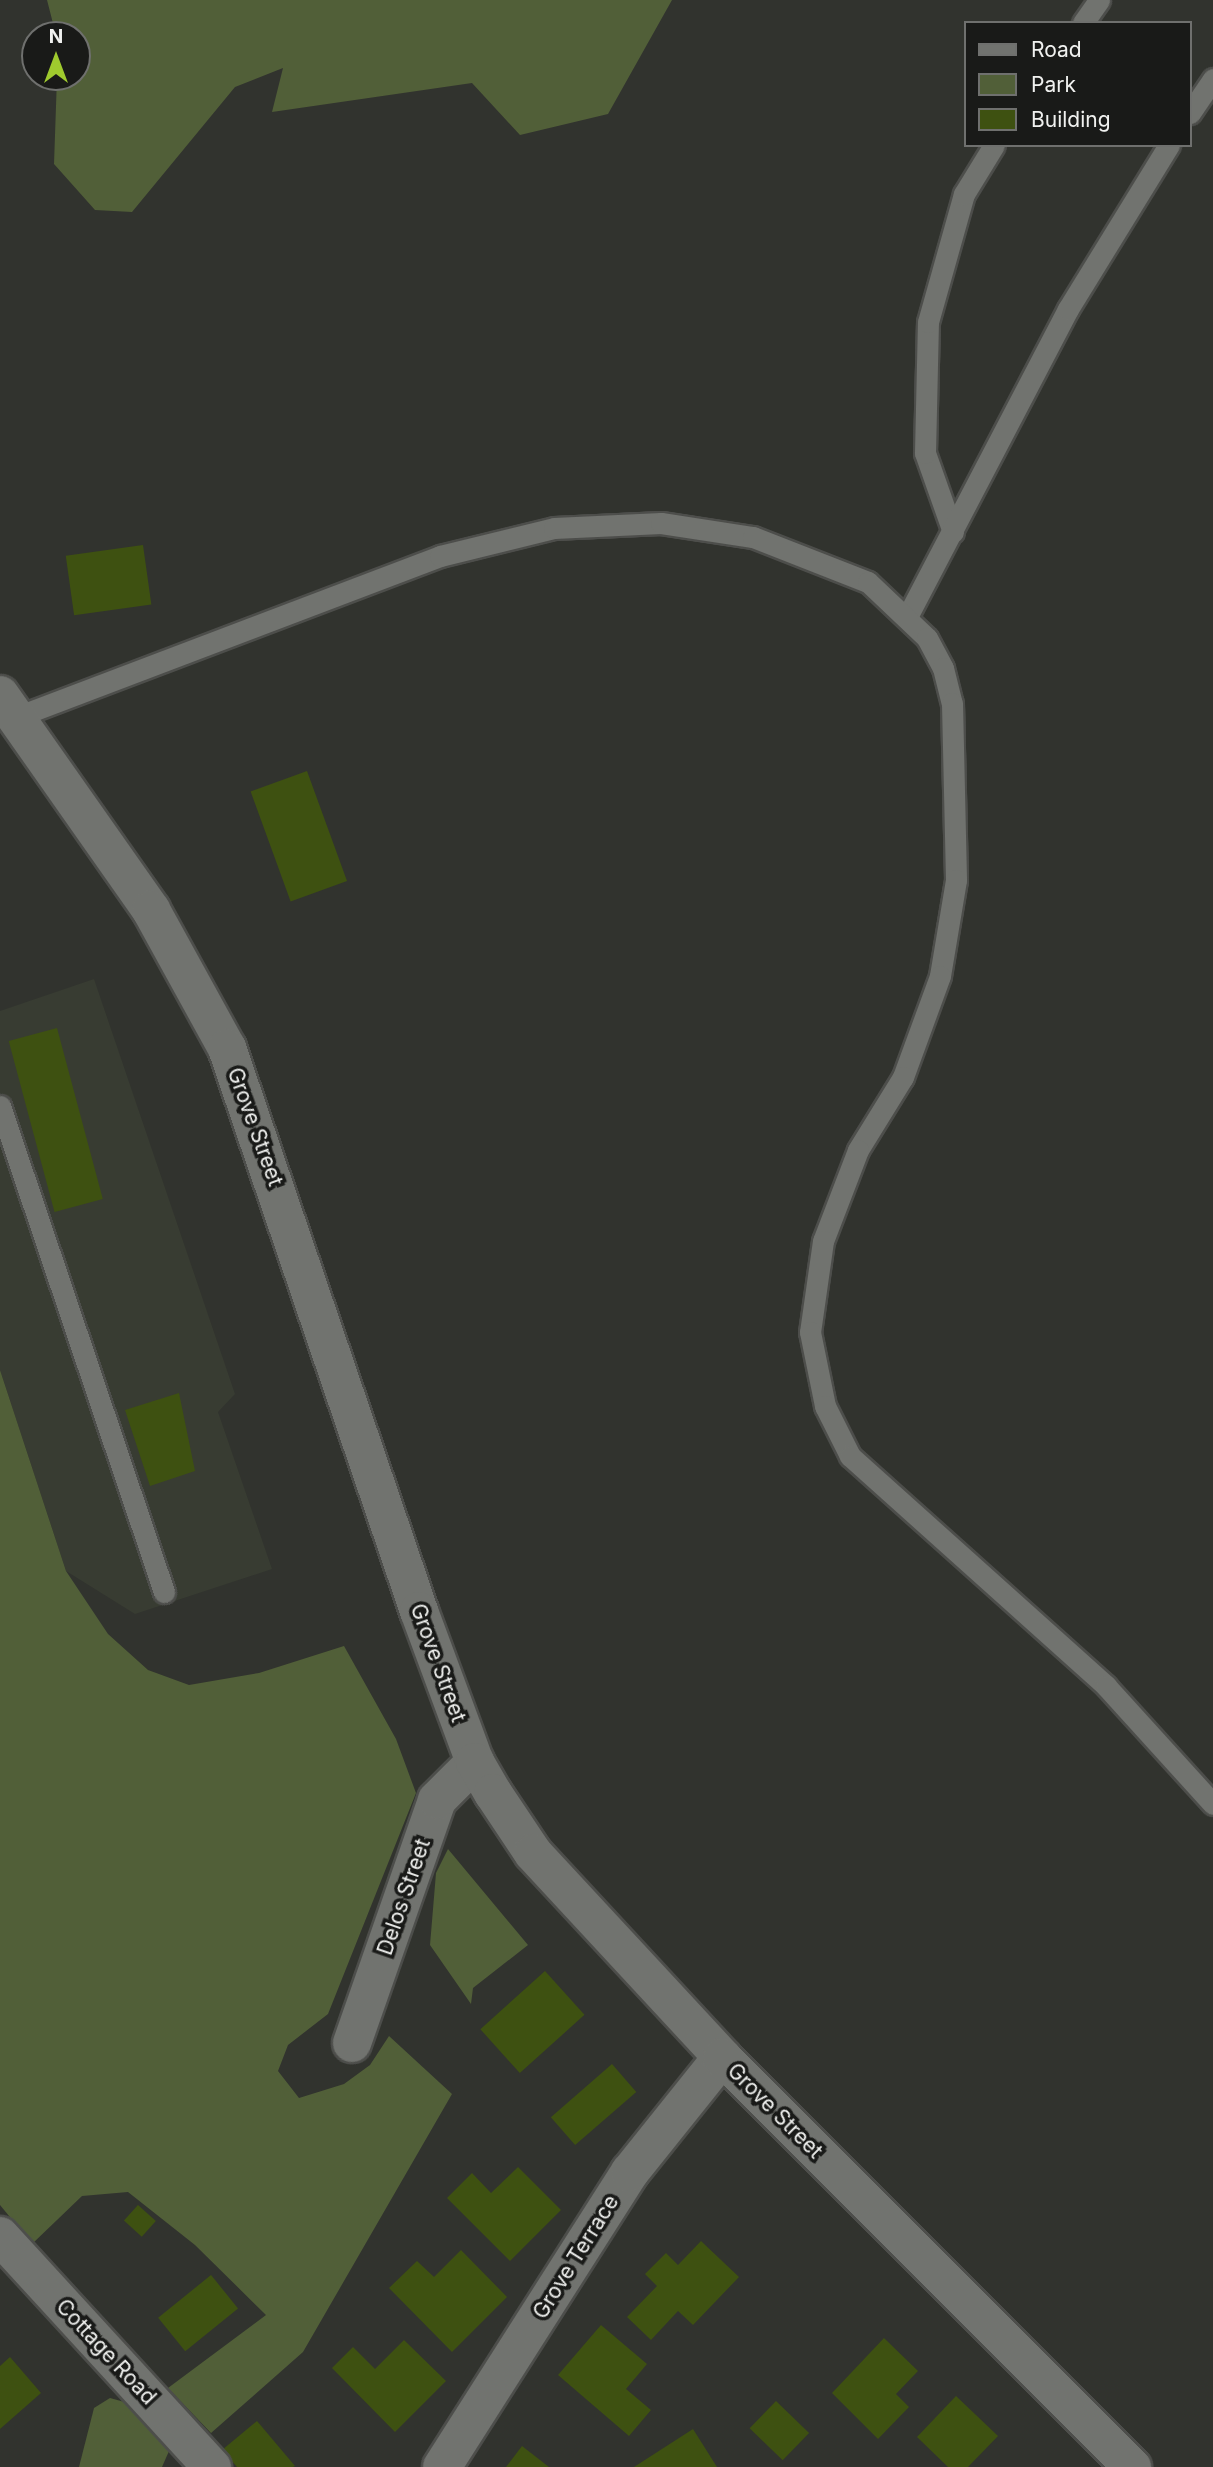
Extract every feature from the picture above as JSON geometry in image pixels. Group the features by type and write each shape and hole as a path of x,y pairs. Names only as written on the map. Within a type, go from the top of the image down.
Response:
{"main road":[{"name":"Grove Street","path":"10,706 150,910 226,1048 475,1762 533,1853 722,2057 1132,2467"},
{"name":"Delos Street","path":"352,2043 437,1800 475,1762"},
{"name":"Grove Terrace","path":"442,2466 630,2172 722,2057"},
{"name":"Cottage Road","path":"0,2236 212,2467"}],"lane":[{"path":"1084,21 1098,0"},
{"path":"1192,110 1213,79"},
{"path":"953,532 925,453 928,322 964,194 993,147"},
{"path":"906,617 1068,309 1169,147"},
{"path":"10,706 440,556 554,528 662,523 752,537 868,582 906,617 943,668 952,703 956,880 940,976 903,1077 858,1150 823,1241 810,1332 825,1406 850,1456 1106,1685 1213,1804"},
{"path":"0,1106 164,1592"}],"shaded area":[{"path":"94,979 235,1394 218,1412 272,1569 135,1614 66,1571 0,1370 0,1011"}],"green space":[{"path":"47,0 672,0 608,114 520,135 472,83 272,112 283,68 235,87 132,212 95,210 54,164 57,91 91,91 91,21 52,21"},
{"path":"0,1370 66,1571 108,1634 148,1670 189,1685 259,1673 344,1646 396,1739 416,1793 328,2014 288,2045 278,2071 299,2098 344,2084 370,2065 389,2036 452,2094 303,2352 211,2433 168,2388 266,2315 195,2245 128,2192 82,2196 32,2244 0,2205"},
{"path":"448,1849 528,1945 473,1988 471,2004 430,1945 436,1873"},
{"path":"110,2398 128,2403 173,2442 162,2467 79,2467 94,2408"}],"building":[{"path":"143,545 151,604 74,615 66,556"},
{"path":"307,771 347,881 291,901 251,792"},
{"path":"57,1028 103,1199 55,1212 9,1041"},
{"path":"179,1393 195,1471 150,1486 125,1410"},
{"path":"545,1971 584,2015 520,2073 480,2029"},
{"path":"612,2064 636,2092 575,2145 551,2117"},
{"path":"518,2167 561,2210 510,2261 447,2198 472,2173 491,2193"},
{"path":"138,2205 156,2221 142,2237 124,2221"},
{"path":"701,2241 739,2277 693,2325 678,2311 651,2340 627,2317 657,2286 645,2274 666,2253 678,2265"},
{"path":"461,2250 507,2297 452,2352 389,2288 417,2261 434,2277"},
{"path":"211,2275 238,2308 185,2351 158,2318"},
{"path":"601,2325 647,2364 626,2389 651,2410 629,2436 558,2375"},
{"path":"884,2338 918,2371 896,2394 909,2407 878,2439 832,2393"},
{"path":"404,2340 446,2381 395,2432 332,2368 353,2347 375,2369"},
{"path":"10,2357 41,2393 0,2429 0,2366"},
{"path":"956,2396 998,2436 968,2467 948,2467 917,2437"},
{"path":"776,2401 809,2433 783,2460 750,2428"},
{"path":"257,2421 295,2466 237,2467 222,2450"},
{"path":"693,2429 717,2467 634,2467"},
{"path":"522,2446 549,2467 506,2467"}]}
